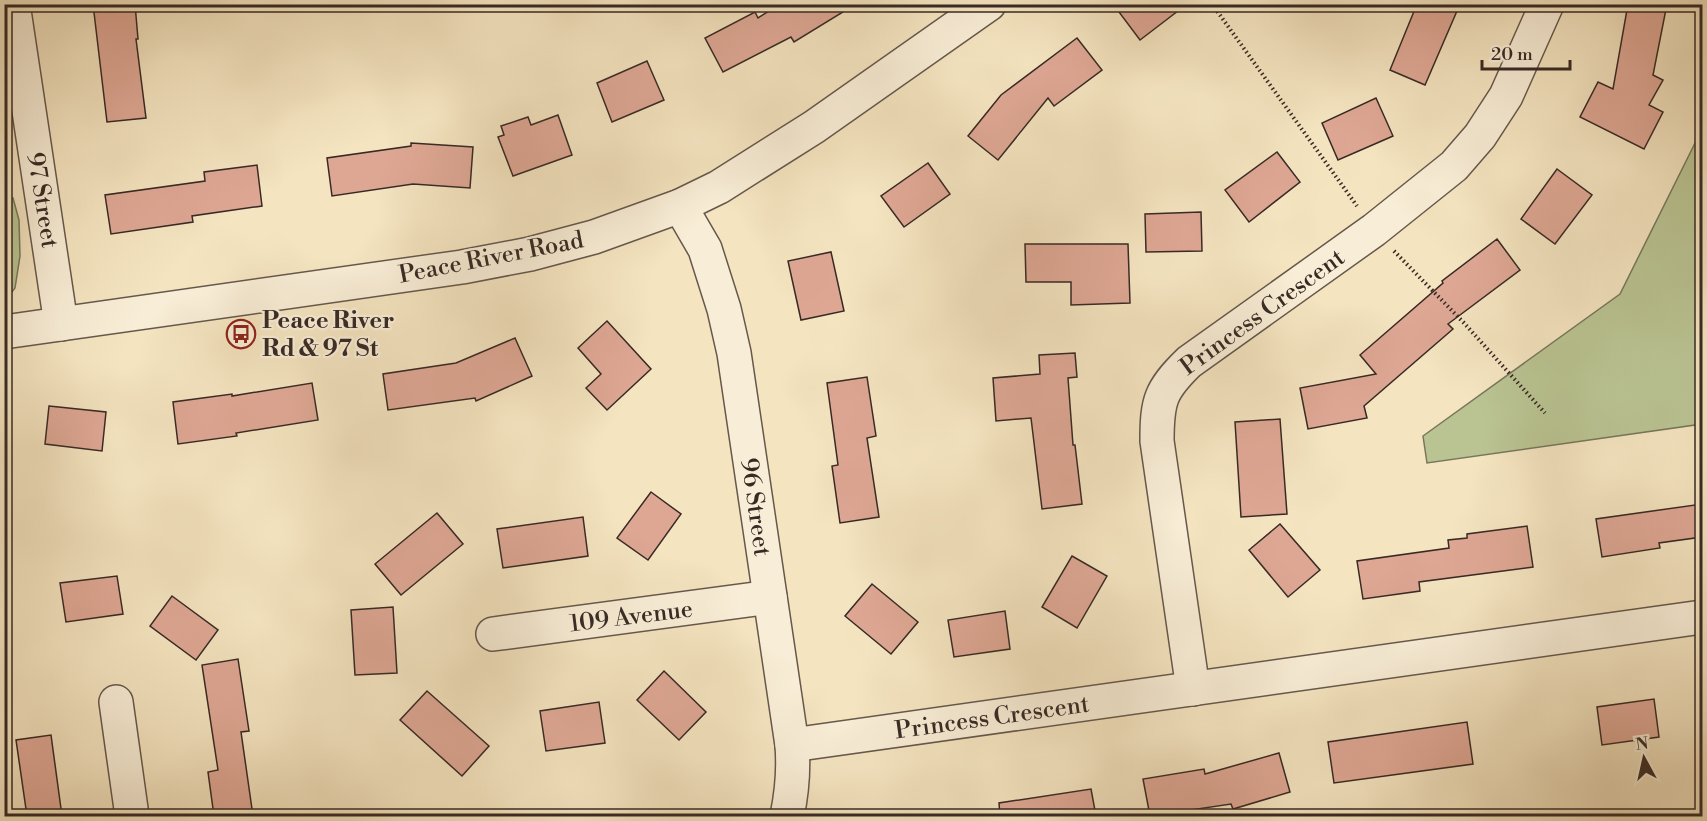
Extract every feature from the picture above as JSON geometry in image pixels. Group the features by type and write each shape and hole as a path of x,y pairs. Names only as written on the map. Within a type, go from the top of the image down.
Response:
{"street":[{"name":"97 Street","path":"13,4 61,324"},
{"name":"Peace River Road","path":"4,332 451,268 530,254 594,237 680,206 719,186 814,127 988,4"},
{"name":"Princess Crescent","path":"1193,689 1157,441 1157,418 1163,393 1174,376 1189,362 1374,230 1454,166 1480,136 1506,96 1547,4"},
{"name":"96 Street","path":"680,206 705,249 716,280 734,352 792,745 792,791 786,816"},
{"name":"109 Avenue","path":"493,634 770,597"},
{"name":"Princess Crescent","path":"792,745 1702,617"},
{"path":"116,702 132,816"}],"path":[{"path":"1212,4 1374,230 1464,323 1545,413"}],"green space":[{"path":"1702,129 1702,424 1427,463 1423,436 1620,294"},
{"path":"5,197 13,198 19,220 20,256 15,288 5,301"}],"building":[{"path":"93,4 135,4 138,39 136,39 146,118 107,122"},
{"path":"780,4 856,4 794,42 791,37 723,72 705,38 755,12 758,18"},
{"path":"1113,4 1187,4 1140,40"},
{"path":"1417,4 1460,4 1425,85 1390,70"},
{"path":"1628,4 1667,4 1653,75 1663,80 1649,105 1663,112 1644,149 1580,117 1598,82 1613,89"},
{"path":"1077,38 1102,70 1054,106 1048,98 998,160 968,136 1001,95"},
{"path":"647,61 664,100 612,122 597,83"},
{"path":"1376,98 1393,136 1338,160 1322,123"},
{"path":"558,115 572,155 513,176 498,137 504,135 501,126 528,117 531,125"},
{"path":"411,143 473,147 470,188 413,184 332,196 327,158 411,146"},
{"path":"1277,152 1300,182 1249,222 1225,190"},
{"path":"928,163 950,194 904,227 881,196"},
{"path":"257,165 262,206 192,216 193,222 111,234 105,195 205,181 204,172"},
{"path":"1557,169 1592,195 1555,244 1521,219"},
{"path":"1201,212 1202,251 1146,252 1145,214"},
{"path":"1497,239 1520,270 1448,324 1453,329 1364,406 1367,418 1308,429 1300,388 1376,374 1360,355 1443,283 1442,281"},
{"path":"1025,244 1128,244 1130,303 1071,305 1071,282 1026,282"},
{"path":"831,252 844,311 801,320 788,261"},
{"path":"607,321 651,369 607,410 586,388 601,374 578,348"},
{"path":"515,338 532,376 476,401 475,398 388,410 383,374 456,363"},
{"path":"1075,353 1077,377 1068,378 1073,445 1075,445 1082,504 1042,509 1031,418 996,421 993,378 1040,374 1039,355"},
{"path":"867,377 876,436 867,438 879,517 840,523 832,466 838,465 827,383"},
{"path":"312,383 318,420 236,433 237,436 178,444 173,402 232,394 232,396"},
{"path":"49,406 106,412 102,451 45,444"},
{"path":"1280,419 1287,514 1241,517 1235,422"},
{"path":"651,492 681,514 648,560 617,538"},
{"path":"1702,504 1702,537 1659,543 1660,548 1602,557 1596,519"},
{"path":"437,513 463,544 401,595 375,564"},
{"path":"583,517 588,556 503,568 497,529"},
{"path":"1280,524 1320,570 1288,597 1249,550"},
{"path":"1527,526 1533,567 1419,582 1420,591 1363,599 1357,561 1449,548 1448,540 1467,538 1467,534"},
{"path":"1072,556 1107,576 1077,628 1042,607"},
{"path":"117,576 123,614 66,622 60,583"},
{"path":"872,584 918,622 891,654 845,616"},
{"path":"172,596 218,630 196,660 150,626"},
{"path":"393,607 397,673 355,675 351,610"},
{"path":"1005,611 1010,649 954,657 948,620"},
{"path":"238,659 249,731 241,732 253,816 214,816 208,772 218,770 202,665"},
{"path":"664,671 706,712 679,740 637,700"},
{"path":"427,691 489,746 462,776 400,720"},
{"path":"1654,699 1659,737 1602,745 1597,707"},
{"path":"599,702 605,743 546,751 540,711"},
{"path":"1467,722 1473,764 1334,783 1328,742"},
{"path":"51,735 62,816 27,816 16,740"},
{"path":"1279,753 1290,792 1233,809 1231,804 1150,816 1143,779 1204,769 1205,774"},
{"path":"1091,789 1096,816 1000,816 999,803"}],"place":[{"name":"Peace River Rd & 97 St","path":"241,334"}]}
